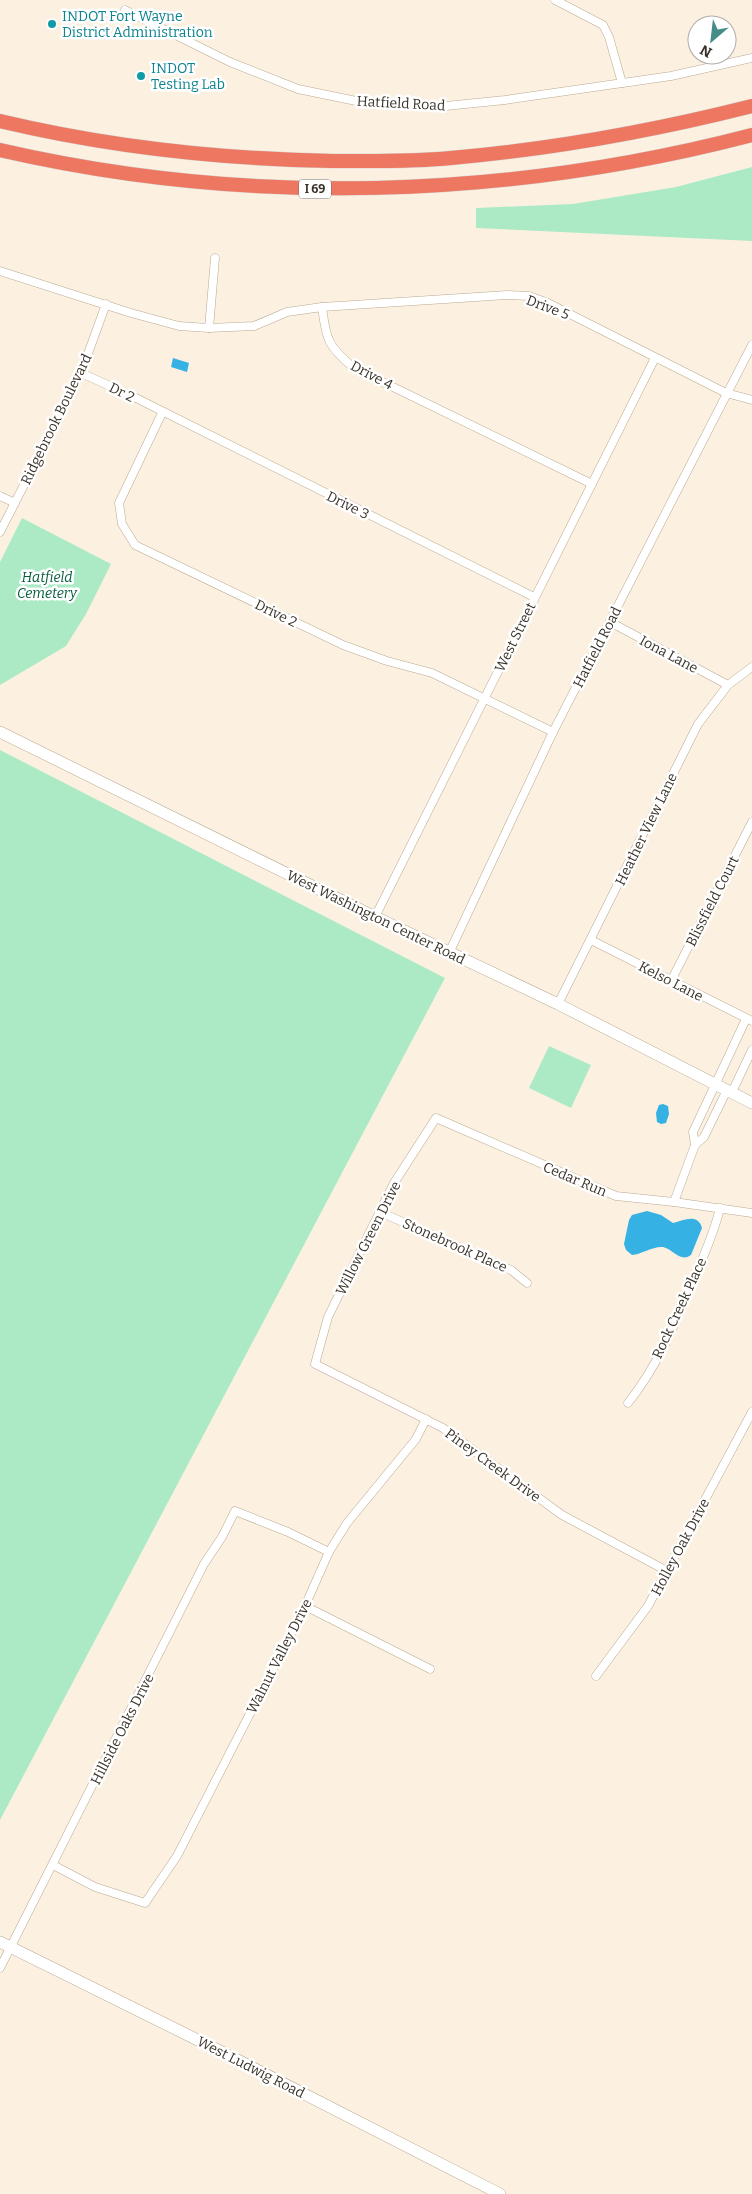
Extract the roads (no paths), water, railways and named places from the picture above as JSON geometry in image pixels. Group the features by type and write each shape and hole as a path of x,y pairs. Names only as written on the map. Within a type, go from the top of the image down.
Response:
{"highway":[{"name":"I 69","path":"0,121 89,139 162,150 236,158 364,161 449,159 602,140 685,123 752,106"},
{"name":"I 69","path":"0,150 82,168 159,178 293,188 368,189 458,185 606,167 704,148 752,135"}],"main road":[{"name":"West Washington Center Road","path":"0,732 375,917 558,1004 752,1102"},
{"name":"West Ludwig Road","path":"5,1945 224,2053 500,2194"}],"street":[{"path":"555,0 603,25 609,37 622,83"},
{"name":"Hatfield Road","path":"125,10 230,62 298,89 361,102 436,107 671,76 752,58"},
{"path":"210,328 215,258"},
{"path":"0,271 179,326 210,328 254,326 286,312 322,307"},
{"name":"Drive 5","path":"322,307 528,296 548,303 726,393 752,400"},
{"name":"Ridgebrook Boulevard","path":"0,532 81,373 106,304"},
{"name":"Drive 4","path":"322,307 326,336 338,355 354,368 592,484"},
{"name":"Hatfield Road","path":"449,952 554,732 752,345"},
{"name":"West Street","path":"375,917 655,358"},
{"name":"Dr 2","path":"81,373 132,396 162,413"},
{"name":"Drive 3","path":"162,413 534,597"},
{"name":"Drive 2","path":"162,413 119,503 122,524 135,544 343,645 386,661 432,673 554,732"},
{"path":"0,496 15,503"},
{"name":"Iona Lane","path":"610,622 728,685"},
{"name":"Heather View Lane","path":"558,1004 698,724 728,685 752,667"},
{"name":"Blissfield Court","path":"671,981 752,822"},
{"name":"Kelso Lane","path":"591,940 749,1020"},
{"path":"695,1145 693,1132 714,1084 749,1020"},
{"path":"674,1202 695,1145 704,1137 752,1050"},
{"name":"Cedar Run","path":"436,1118 616,1196 752,1213"},
{"name":"Willow Green Drive","path":"315,1364 328,1317 394,1183 436,1118"},
{"name":"Rock Creek Place","path":"628,1403 643,1384 675,1324 711,1238 720,1208"},
{"name":"Stonebrook Place","path":"380,1212 511,1270 527,1283"},
{"name":"Piney Creek Drive","path":"315,1364 443,1428 562,1515 667,1572"},
{"name":"Holley Oak Drive","path":"596,1676 648,1606 752,1412"},
{"name":"Walnut Valley Drive","path":"53,1865 96,1887 145,1903 177,1856 305,1606 329,1552 347,1524 416,1439 426,1419"},
{"name":"Hillside Oaks Drive","path":"0,1968 5,1945 53,1865 204,1564 235,1511 288,1532 329,1552"},
{"path":"305,1606 430,1669"}],"water":[{"path":"173,358 189,363 187,372 171,367"},
{"path":"659,1105 668,1106 669,1114 666,1123 661,1124 657,1122 656,1113"},
{"path":"647,1211 661,1215 673,1223 694,1219 700,1223 702,1228 691,1255 680,1257 663,1247 632,1255 626,1250 624,1244 629,1220 632,1215"}],"place":[{"name":"INDOT Fort Wayne District Administration","path":"52,24"},
{"name":"INDOT Testing Lab","path":"141,76"}],"park label":[{"name":"Hatfield Cemetery","path":"47,586"}]}
